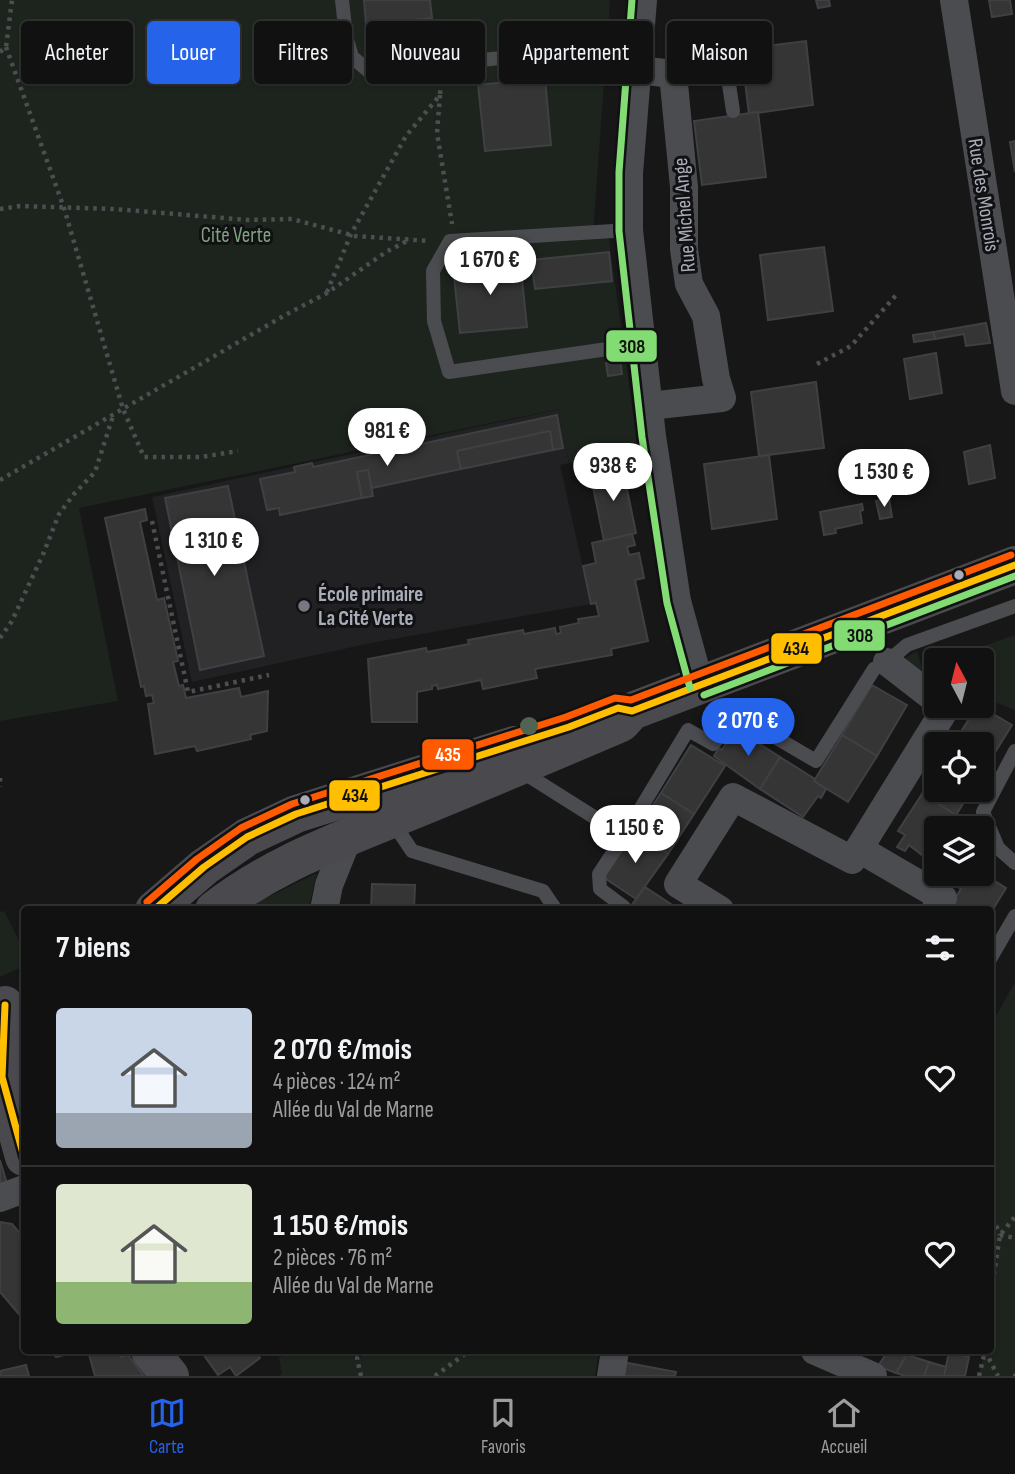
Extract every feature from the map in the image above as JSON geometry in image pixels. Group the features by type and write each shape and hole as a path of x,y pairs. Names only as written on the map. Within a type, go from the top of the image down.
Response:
{"street":[{"path":"642,21 643,0"},
{"name":"Rue des Monrois","path":"954,0 1015,391"},
{"path":"637,84 629,173 629,230 649,406 677,601 701,685"},
{"name":"Rue Michel Ange","path":"649,406 722,398 716,379 706,316 689,284 687,273 684,249 684,187 674,84"},
{"path":"159,906 204,867 247,837 317,806 385,804 517,769 621,723 632,711 1015,565"},
{"path":"887,663 924,691"},
{"path":"219,906 243,888 289,862 349,835 385,804 618,708 632,711"},
{"path":"714,906 678,884 733,797 852,860 940,718"},
{"path":"325,906 329,885 349,835"},
{"path":"859,849 943,898 938,906"},
{"path":"12,1028 2,1077 21,1146"},
{"path":"0,1198 21,1190"},
{"path":"152,1354 170,1376"},
{"path":"174,1354 185,1376"},
{"path":"611,1376 615,1354"},
{"path":"822,1354 873,1376"}],"lane":[{"path":"342,0 346,36 352,57 366,69"},
{"path":"728,84 733,111"},
{"path":"629,230 450,241 433,271 433,321 449,372 642,344"},
{"path":"623,906 600,890 599,874 688,730 713,744 738,716 816,761 874,669 887,663 907,645 1015,606"},
{"path":"1015,751 983,812 998,848 1015,863"},
{"path":"517,769 624,836"},
{"path":"385,804 412,851 543,891 553,906"},
{"path":"994,951 1015,916"}],"path":[{"path":"12,0 6,47 64,208 123,409 144,457 201,457 238,451"},
{"path":"0,52 6,47"},
{"path":"0,209 20,206 114,209 247,220 292,219 351,234 408,241 450,241 455,238 437,133 440,84"},
{"path":"327,293 351,234 406,136 440,95"},
{"path":"0,480 327,293 408,241"},
{"path":"817,364 850,346 898,293"},
{"path":"0,638 12,621 59,514 95,472 113,415"},
{"path":"152,521 188,692 269,675"},
{"path":"0,778 0,787"},
{"path":"994,1274 1000,1235 1015,1217"},
{"path":"994,1223 1000,1235"},
{"path":"1000,1235 1015,1238"},
{"path":"361,1376 357,1358 363,1354"},
{"path":"435,1376 465,1354"},
{"path":"979,1376 984,1354"},
{"path":"987,1354 998,1376"}],"shaded area":[{"path":"560,409 569,463 560,465 591,604 371,643 192,682 152,497"}],"green space":[{"name":"Cité Verte","path":"0,0 610,0 608,21 499,21 499,84 604,84 593,233 608,233 638,449 569,463 559,409 79,508 118,701 0,721"},
{"path":"1015,635 1015,710 994,702 994,648 978,648"},
{"path":"917,651 922,667 924,666 924,679 898,663"},
{"path":"317,873 309,906 253,906"},
{"path":"4,911 21,945 21,967 0,977 0,912"},
{"path":"1015,982 1015,1376 979,1376 983,1357 974,1354 994,1354 994,1020"},
{"path":"294,1354 353,1354 354,1358 373,1354 599,1354 595,1376 278,1376 282,1374 279,1357"}],"building":[{"path":"364,0 430,0 432,18 366,21 366,24"},
{"path":"816,0 829,0 830,6 818,8"},
{"path":"989,0 1010,0 1012,14 992,17"},
{"path":"806,41 813,105 749,114 745,84 772,84 772,45"},
{"path":"546,84 551,145 485,151 478,85"},
{"path":"758,112 766,177 702,185 694,121"},
{"path":"1015,141 1015,172 1010,142"},
{"path":"824,247 833,311 768,320 760,255"},
{"path":"609,252 612,281 535,289 531,260"},
{"path":"520,260 527,327 460,333 453,267"},
{"path":"986,323 990,343 966,346 964,334 935,339 933,332"},
{"path":"933,332 935,339 914,342 913,335"},
{"path":"936,353 942,393 910,399 904,359"},
{"path":"620,361 622,374 608,376 606,363"},
{"path":"816,382 824,448 759,456 751,392"},
{"path":"557,415 563,448 553,450 550,431 457,451 461,469 372,488 368,470 357,472 362,498 280,515 279,508 267,510 260,479 295,472 294,467 312,463 313,467"},
{"path":"550,431 553,450 461,469 457,451"},
{"path":"990,445 995,478 969,484 964,452"},
{"path":"769,455 777,519 712,529 704,464"},
{"path":"622,465 636,533 604,541 590,472"},
{"path":"368,470 373,496 362,498 357,472"},
{"path":"228,486 264,656 200,670 165,498"},
{"path":"889,498 892,517 880,519 876,501"},
{"path":"862,504 862,523 835,529 836,533 824,535 820,512"},
{"path":"145,509 147,520 140,522 157,600 164,598 178,661 173,662 179,686 183,685 186,698 239,688 241,697 268,691 267,731 250,735 251,739 197,751 195,746 155,754 148,704 154,703 152,695 146,696 144,686 141,687 105,518"},
{"path":"632,534 635,545 627,547 629,555 639,553 644,578 635,580 648,641 611,649 612,655 535,669 537,678 483,689 481,680 438,689 437,685 432,686 432,689 417,692 417,722 372,722 368,659 426,648 427,652 469,644 468,640 523,630 524,634 555,628 556,634 561,633 560,627 579,623 578,619 599,616 596,603 591,604 583,566 596,563 592,543"},
{"path":"872,685 907,705 877,756 842,735"},
{"path":"994,714 1012,725 994,754 994,732 961,732 970,718 994,718"},
{"path":"735,728 780,757 760,789 714,756 719,748 722,750"},
{"path":"842,735 877,756 848,802 814,781"},
{"path":"691,745 725,766 694,814 661,793"},
{"path":"780,757 826,789 803,817 760,789"},
{"path":"661,793 694,814 668,854 635,832"},
{"path":"922,794 924,802 935,802 956,815 924,816 924,857 909,845 905,851 897,847 905,835 898,831"},
{"path":"935,802 964,802 956,815"},
{"path":"635,832 668,854 636,899 603,877"},
{"path":"994,880 1006,888 994,908 950,906 961,889 956,886 994,886"},
{"path":"372,884 415,885 414,906 371,906"},
{"path":"645,887 674,906 631,906"},
{"path":"0,1160 8,1187 0,1189"},
{"path":"0,1222 12,1224 21,1234 21,1316 0,1292"},
{"path":"89,1354 120,1354 121,1357 128,1355 144,1376 95,1376"},
{"path":"203,1354 258,1354 260,1358 236,1376 230,1367 218,1375"},
{"path":"886,1354 907,1355 896,1373 878,1366"},
{"path":"949,1354 969,1357 965,1376 944,1376"},
{"path":"907,1355 929,1362 924,1376 896,1373"},
{"path":"623,1362 676,1372 675,1376 621,1376"},
{"path":"929,1362 946,1367 944,1376 924,1376"},
{"path":"26,1365 29,1376 0,1376 0,1371"}],"transit line":[{"name":"308","path":"632,0 619,172 619,231 642,437 667,603 690,688"},
{"name":"435","path":"147,902 197,859 241,828 292,804 566,717 615,698 631,700 1011,555"},
{"name":"434","path":"159,906 204,867 247,837 296,814 569,727 618,708 632,711 1015,565"},
{"name":"308","path":"704,695 1015,576"},
{"name":"434","path":"5,1005 2,1077 21,1146"}],"place":[{"name":"École primaire La Cité Verte","path":"304,606"}]}
